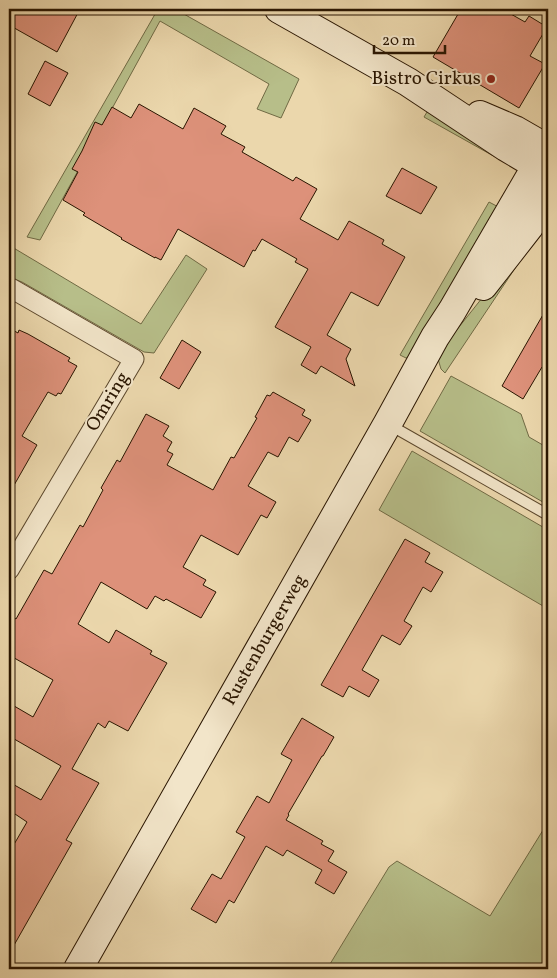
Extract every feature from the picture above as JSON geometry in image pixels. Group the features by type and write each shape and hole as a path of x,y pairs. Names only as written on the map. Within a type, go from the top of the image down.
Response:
{"street":[{"path":"278,9 421,90 515,130 546,156"},
{"name":"Rustenburgerweg","path":"78,969 435,337 546,156"},
{"name":"Rustenburgerweg","path":"452,311 484,286 529,227 548,195"},
{"name":"Omring","path":"9,287 134,359 9,570"}],"lane":[{"path":"388,423 548,515"}],"green space":[{"path":"158,9 175,9 299,79 281,118 257,109 269,84 160,21 40,240 27,237"},
{"path":"430,107 499,153 497,158 424,117"},
{"path":"489,202 506,211 412,356 406,358 400,355"},
{"path":"537,229 540,231 445,373 441,369 435,349 445,335 455,332"},
{"path":"12,247 141,324 186,255 207,269 154,353 144,352 22,282 9,277 9,252"},
{"path":"451,376 521,414 529,437 548,448 548,505 420,431"},
{"path":"412,451 548,530 548,597 543,606 379,510"},
{"path":"548,822 548,969 327,969 389,867 397,861 490,916"}],"building":[{"path":"18,9 80,9 57,52 9,25"},
{"path":"461,9 502,9 525,22 529,16 547,27 530,56 545,64 519,108 433,57"},
{"path":"45,61 68,73 50,106 28,94"},
{"path":"139,104 183,129 194,108 226,126 221,134 245,147 242,152 293,181 296,177 317,189 300,219 338,240 349,221 384,240 382,244 405,257 378,306 351,292 327,335 351,349 346,359 355,386 321,366 316,374 301,365 311,347 275,327 308,269 295,262 297,259 262,239 255,251 253,250 244,267 178,229 161,260 121,239 63,200 78,172 72,169 95,122 102,125 112,107 131,118"},
{"path":"402,168 437,187 421,214 386,196"},
{"path":"548,306 548,371 542,367 523,399 502,386"},
{"path":"9,328 18,333 19,330 28,334 70,358 68,361 77,366 61,394 58,393 56,396 48,392 22,436 37,445 9,494"},
{"path":"182,340 201,352 179,389 160,378"},
{"path":"273,392 305,410 302,415 311,420 298,442 289,437 278,457 268,452 248,486 276,502 267,518 261,515 238,555 201,535 183,567 206,580 203,585 216,592 201,618 166,599 164,601 155,596 147,609 101,582 78,624 109,643 116,630 152,651 150,654 167,663 128,731 109,721 105,728 98,723 72,769 99,783 66,840 72,843 9,954 9,853 27,822 9,810 9,782 41,800 61,766 9,736 9,703 33,717 53,680 9,655 9,614 16,619 44,570 52,574 80,525 83,527 103,490 101,488 117,460 120,462 146,414 169,426 163,436 172,442 167,451 173,454 167,465 213,490 231,457 234,458 257,418 255,417 267,395 270,396"},
{"path":"405,539 430,553 425,562 443,572 431,592 423,587 404,621 412,626 400,645 382,635 362,670 379,680 369,697 349,686 343,697 321,685"},
{"path":"302,718 334,737 286,820 323,841 321,844 334,851 328,861 347,872 334,894 315,883 322,870 287,850 283,856 266,846 234,903 229,900 216,923 191,909 212,874 221,879 245,837 236,832 257,796 269,803 292,760 281,754"}],"place":[{"name":"Bistro Cirkus","path":"491,79"}]}
